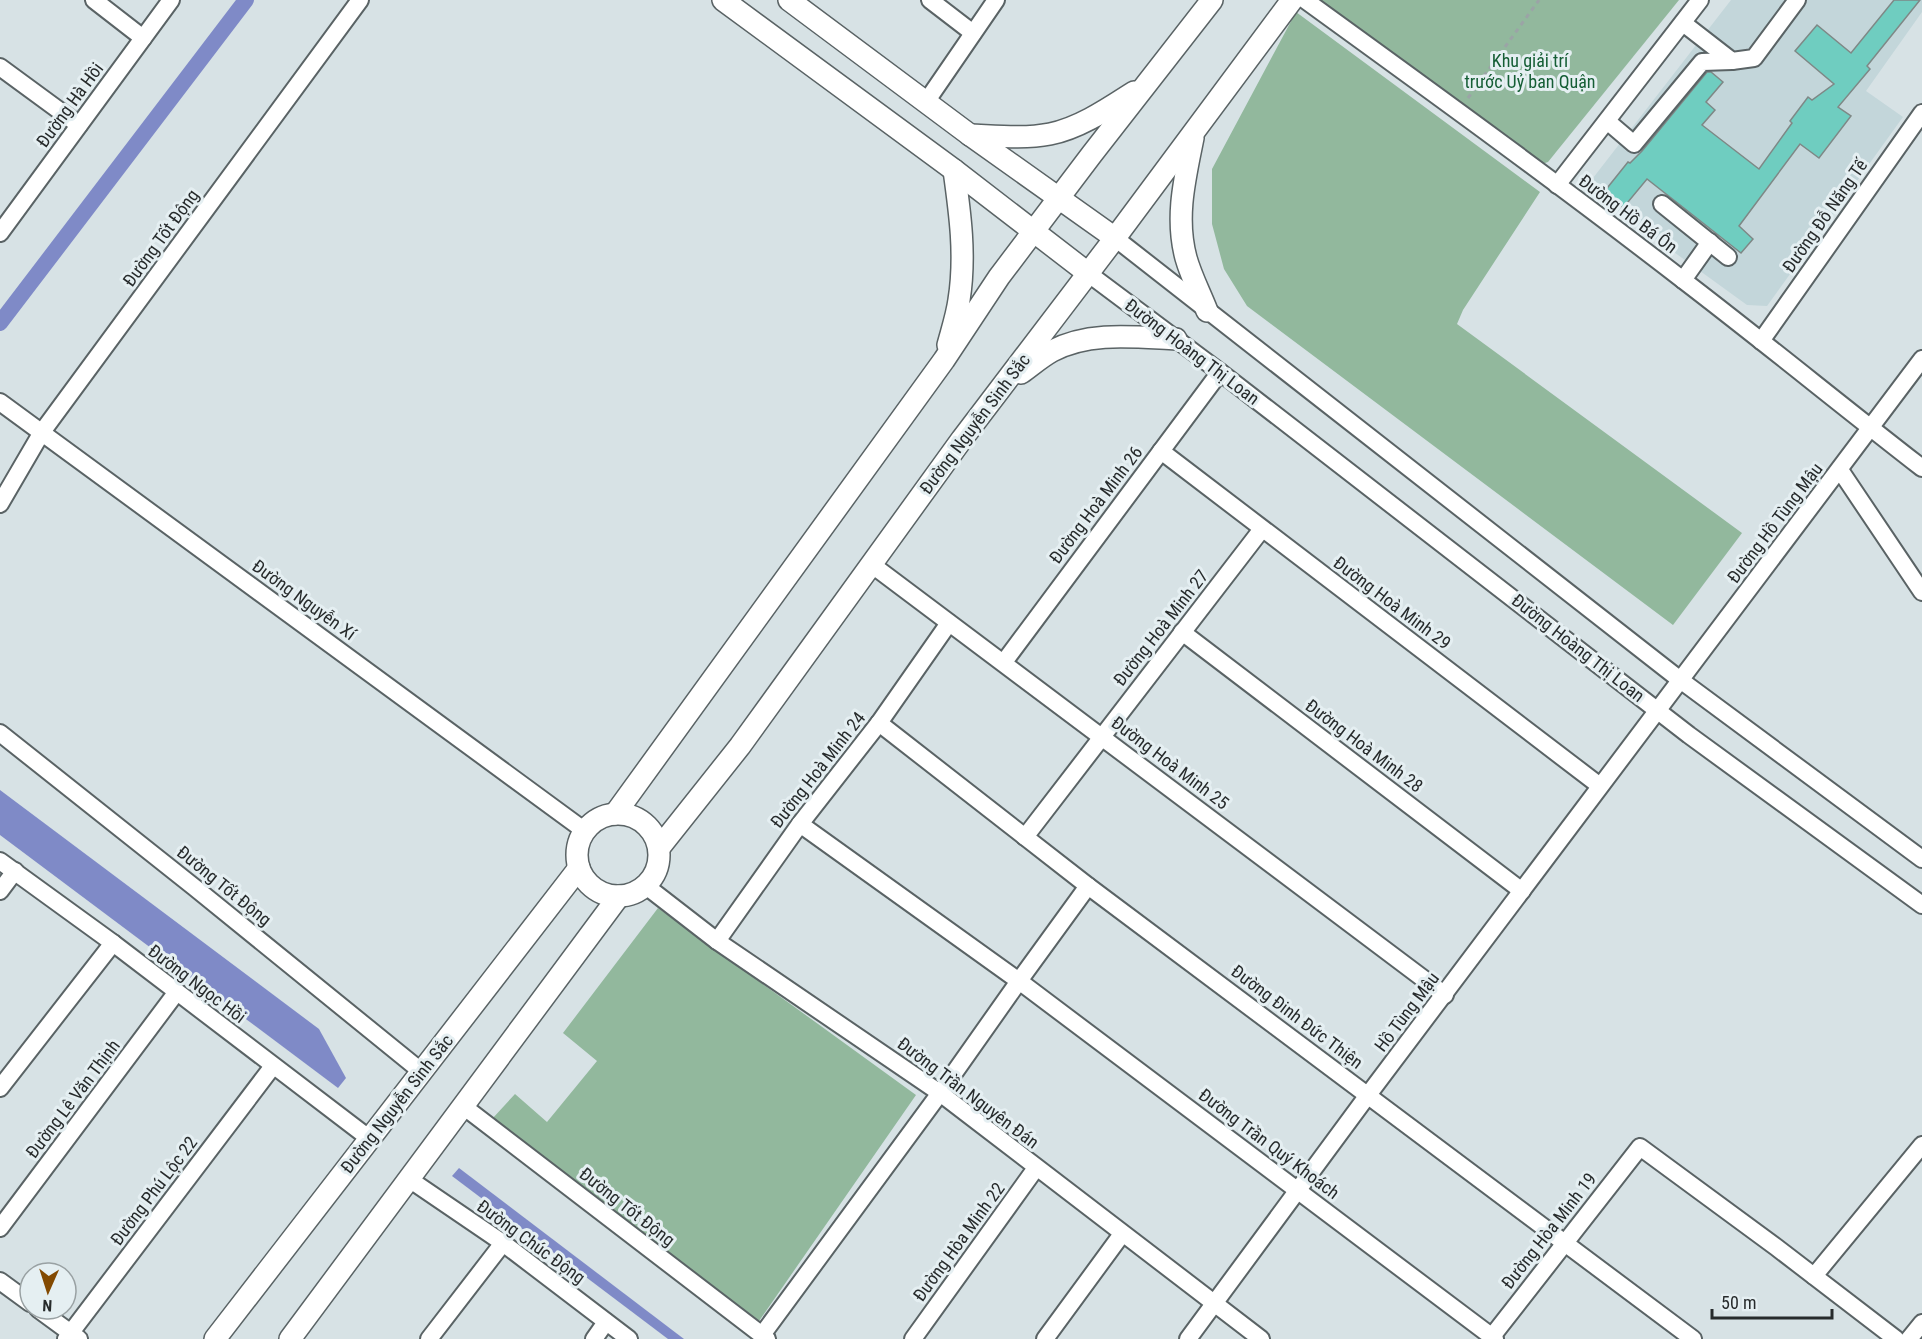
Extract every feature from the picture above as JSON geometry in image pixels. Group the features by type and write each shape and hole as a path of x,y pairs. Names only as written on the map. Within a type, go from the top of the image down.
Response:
{"main road":[{"name":"Đường Hoàng Thị Loan","path":"723,0 954,170 1089,273"},
{"name":"Đường Hoàng Thị Loan","path":"789,0 970,135 1115,238"},
{"path":"615,814 944,360 999,277 1212,0"},
{"name":"Đường Nguyễn Sinh Sắc","path":"659,848 740,746 1003,385 1292,0"},
{"path":"970,135 1008,137 1051,134 1094,117 1147,84"},
{"path":"1195,131 1183,185 1180,222 1186,259 1207,310"},
{"path":"944,360 959,300 963,252 954,170"},
{"path":"1003,385 1052,351 1087,339 1131,336 1176,339"},
{"path":"615,814 638,819 655,836 659,848 659,861 654,875 646,886 629,895 609,895 590,886 579,868 577,848 585,831 593,822 615,814"},
{"name":"Đường Nguyễn Sinh Sắc","path":"215,1339 579,868"},
{"path":"290,1339 619,896"}],"street":[{"path":"94,0 143,38"},
{"name":"Đường Hà Hồi","path":"1,228 171,0"},
{"name":"Đường Tốt Động","path":"0,504 42,432 360,0"},
{"path":"930,0 973,33"},
{"path":"926,102 996,0"},
{"name":"Đường Hồ Bá Ôn","path":"1305,0 1459,111 1683,280 1922,468"},
{"path":"1557,185 1700,0"},
{"path":"1607,121 1634,144 1702,62 1754,58 1797,0"},
{"path":"1683,23 1732,61"},
{"path":"0,67 79,125"},
{"name":"Đường Đỗ Năng Tế","path":"1761,341 1922,113"},
{"path":"1662,204 1728,257"},
{"name":"Đường Hoàng Thị Loan","path":"1115,238 1680,679 1922,859"},
{"path":"1683,280 1710,242"},
{"name":"Đường Hoàng Thị Loan","path":"1089,273 1689,735 1922,905"},
{"name":"Đường Hồ Tùng Mậu","path":"1657,709 1922,359"},
{"name":"Đường Hoà Minh 26","path":"1004,662 1220,372"},
{"name":"Đường Nguyễn Xí","path":"0,402 585,831"},
{"name":"Đường Hoà Minh 29","path":"1161,451 1600,786"},
{"path":"1840,470 1922,592"},
{"name":"Đường Hoà Minh 27","path":"1025,837 1262,529"},
{"name":"Đường Hoà Minh 25","path":"871,564 1445,995"},
{"name":"Đường Hoà Minh 24","path":"717,941 800,824 879,723 950,622"},
{"name":"Đường Hoà Minh 28","path":"1182,632 1522,891"},
{"name":"Hồ Tùng Mậu","path":"1188,1339 1657,709"},
{"name":"Đường Đinh Đức Thiện","path":"879,723 1088,886 1693,1339"},
{"name":"Đường Tốt Động","path":"0,733 422,1072"},
{"name":"Đường Trần Quý Khoách","path":"800,824 1019,981 1492,1338"},
{"name":"Đường Ngọc Hồi","path":"0,861 370,1139"},
{"path":"0,891 15,871"},
{"name":"Đường Trần Nguyên Đán","path":"646,886 717,941 940,1093 1261,1339"},
{"path":"765,1337 1088,886"},
{"path":"0,1088 112,943"},
{"name":"Đường Lê Văn Thịnh","path":"0,1228 176,993"},
{"name":"Đường Phú Lộc 22","path":"72,1337 273,1066"},
{"name":"Đường Tốt Động","path":"464,1106 765,1337"},
{"path":"1896,1339 1814,1276 1922,1145"},
{"name":"Đường Hòa Minh 19","path":"1492,1338 1640,1147 1814,1276"},
{"name":"Đường Hòa Minh 22","path":"913,1339 1036,1168"},
{"name":"Đường Chúc Động","path":"409,1179 502,1243 629,1339"},
{"path":"1045,1339 1122,1234"},
{"path":"429,1339 502,1243"},
{"path":"0,1281 18,1294"},
{"path":"53,1321 72,1337"},
{"path":"594,1339 606,1322"},
{"path":"1909,1339 1922,1323"}],"path":[{"path":"1459,111 1539,0"}],"shaded area":[{"path":"1731,0 1922,0 1922,12 1866,91 1903,117 1767,306 1747,305 1591,192 1593,178"}],"green space":[{"name":"Khu giải trí trước Uỷ ban Quận","path":"1316,0 1679,0 1548,162 1542,164"},
{"path":"1296,12 1540,192 1463,310 1457,324 1742,533 1673,625 1247,306 1224,269 1212,224 1212,169"},
{"path":"658,908 916,1095 759,1321 492,1119 515,1094 547,1122 597,1061 563,1033"}],"water":[{"path":"0,790 319,1029 346,1078 338,1088 0,835"},
{"path":"459,1168 684,1339 668,1339 452,1176"}],"building":[{"path":"1894,0 1920,0 1867,66 1870,69 1838,107 1851,116 1819,158 1800,144 1739,226 1753,239 1741,253 1647,179 1623,208 1604,192 1628,162 1630,163 1642,151 1707,72 1711,72 1723,82 1706,102 1715,110 1702,125 1759,169 1808,97 1812,100 1834,84 1795,51 1817,25 1851,53"}],"waterway":[{"path":"0,323 246,0"}]}
